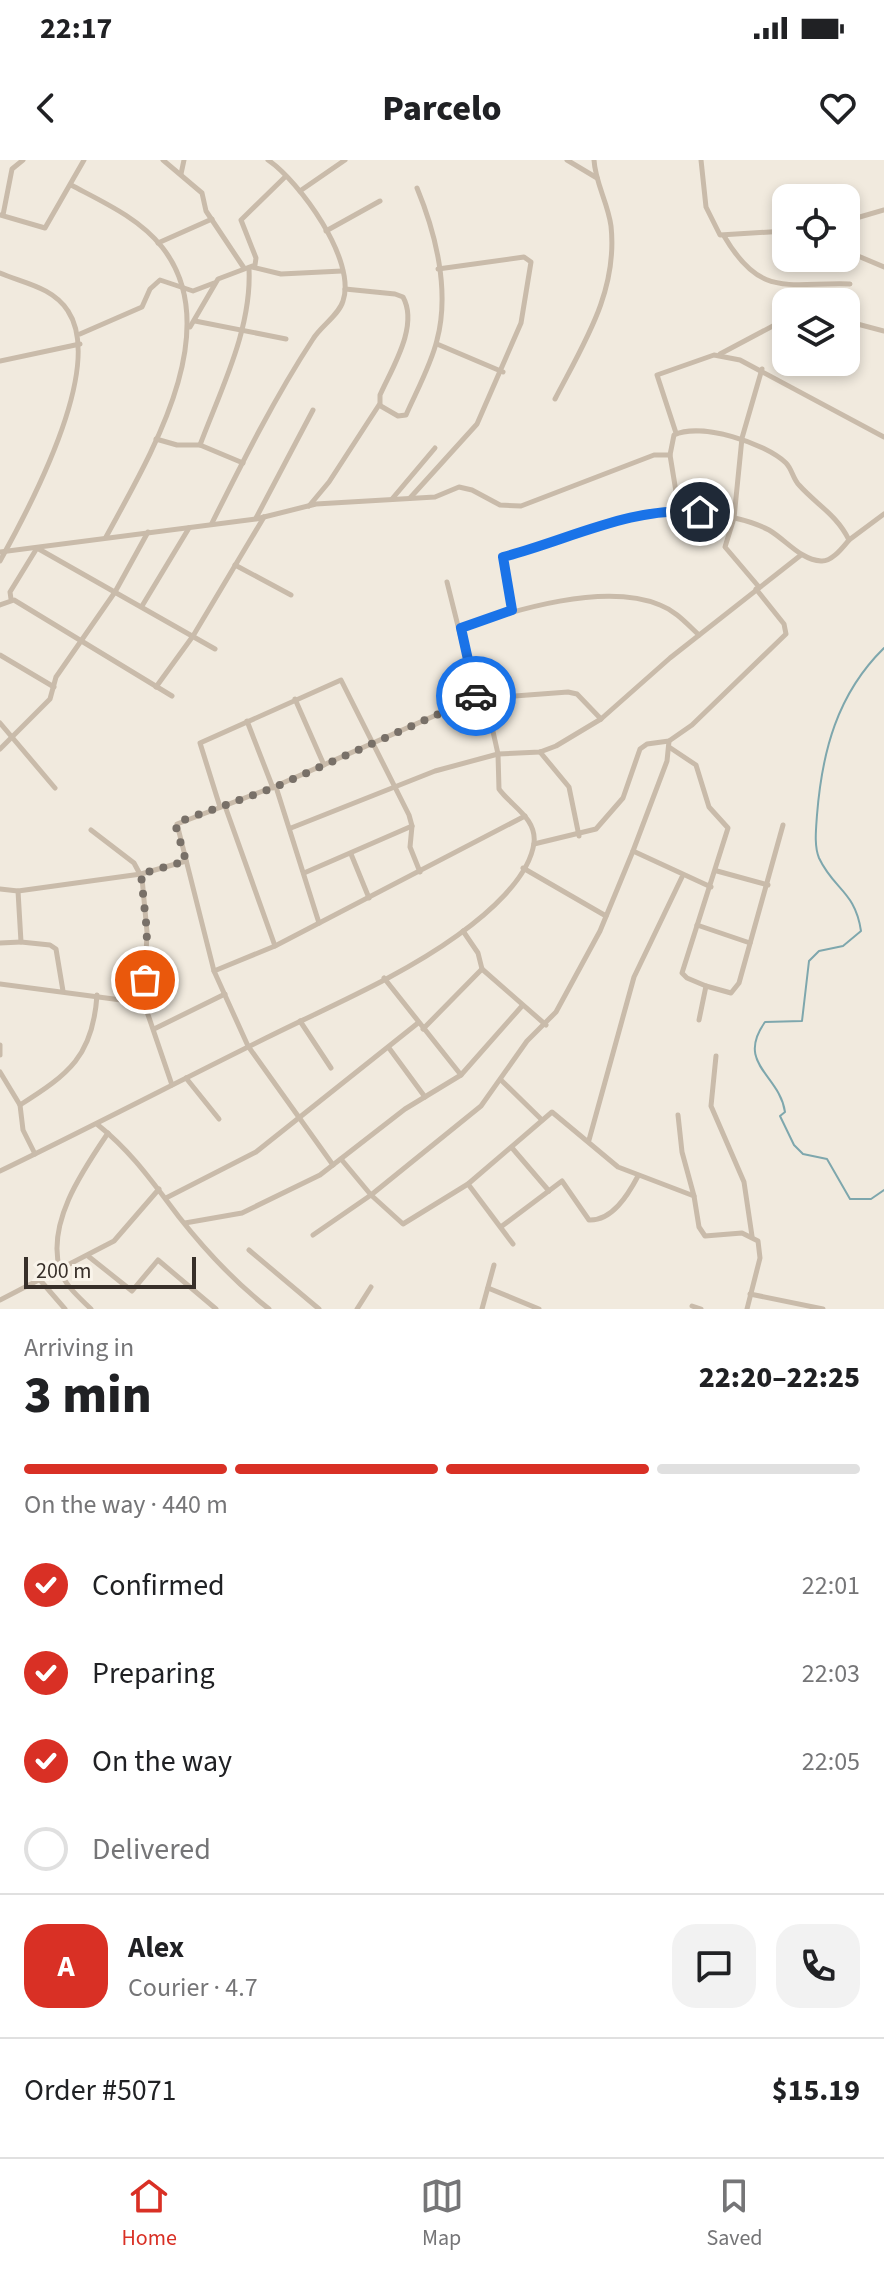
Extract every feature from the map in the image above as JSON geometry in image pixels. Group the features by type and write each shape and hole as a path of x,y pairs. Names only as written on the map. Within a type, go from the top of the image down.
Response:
{"street":[{"path":"23,160 12,169 2,215 45,228 84,160"},
{"path":"163,160 202,193 212,219 248,268 248,303 242,328 200,445"},
{"path":"181,174 184,160"},
{"path":"211,524 313,338 341,307 345,289 342,271 326,231 300,191 268,160"},
{"path":"300,191 345,160"},
{"path":"567,160 598,178"},
{"path":"555,399 598,314 610,276 609,212 594,160"},
{"path":"701,160 706,207 744,265 771,284 850,284"},
{"path":"80,334 142,307 150,289 160,280 176,283 183,290 200,289 248,268 256,258 241,220 285,177"},
{"path":"71,185 115,208 158,243 175,268 183,290 185,318 190,327"},
{"path":"380,405 398,416 406,415 437,344 442,303 438,269 430,221 417,188"},
{"path":"326,231 380,201"},
{"path":"860,218 884,210"},
{"path":"158,243 212,219"},
{"path":"724,236 772,232"},
{"path":"410,499 477,424 503,372 521,323 531,262 524,257 438,269"},
{"path":"860,257 884,267"},
{"path":"248,268 281,274 342,271"},
{"path":"0,273 33,285 61,301 80,334 73,391 59,434 43,475 0,561"},
{"path":"106,538 156,439 185,357 190,327 215,282"},
{"path":"309,506 329,482 380,405 380,395 405,335 407,304 395,294 345,289"},
{"path":"195,321 286,339"},
{"path":"860,325 884,331"},
{"path":"679,510 670,455 676,433 657,375 718,355 772,326"},
{"path":"0,361 80,344"},
{"path":"437,344 503,372"},
{"path":"718,355 762,369 884,437"},
{"path":"313,1235 371,1195 481,1106 502,1081 527,1041 546,1025 568,993 606,916 633,851 669,744 708,711 787,633 725,547 734,518 742,438 762,369"},
{"path":"256,519 313,410"},
{"path":"676,433 708,432 742,438 785,462 798,484 838,520 849,540"},
{"path":"156,439 177,445 200,445 243,463"},
{"path":"391,500 435,448"},
{"path":"2,552 256,519 309,506 442,496 464,488 500,505 521,506 654,455 670,455"},
{"path":"512,610 503,557 620,522 679,510 734,518 769,530 801,554 826,561 884,514"},
{"path":"156,687 193,636 264,517"},
{"path":"142,606 190,527"},
{"path":"0,749 14,739 50,699 56,677 115,592 148,532"},
{"path":"37,548 215,649"},
{"path":"11,599 10,592 37,548"},
{"path":"291,828 396,786 498,754 540,752 601,719 699,635 801,554"},
{"path":"235,565 291,595"},
{"path":"447,582 461,628 477,702"},
{"path":"461,628 512,610 570,598 643,599 673,611 699,635"},
{"path":"0,605 11,599"},
{"path":"11,599 172,696"},
{"path":"0,655 54,687"},
{"path":"275,946 199,745 341,680 396,786 412,826 410,847 420,872"},
{"path":"333,1165 248,1046 214,971 177,824 274,787 452,708 486,700 568,692 577,694 601,719"},
{"path":"295,699 324,765"},
{"path":"0,1171 98,1125 384,978 463,931 500,899 523,868 534,844 534,833 525,816 499,789 498,754 486,700"},
{"path":"247,721 291,828 319,923"},
{"path":"0,723 55,788"},
{"path":"534,844 579,836 596,829 623,798 640,749 647,744 669,744 696,765 709,807 727,824 717,871 682,973 706,986 735,991 783,825"},
{"path":"540,752 569,787 579,836"},
{"path":"214,971 275,946 525,816"},
{"path":"304,873 412,826"},
{"path":"91,830 134,863 141,874 147,932 144,1003 172,1085"},
{"path":"633,851 682,877 711,887"},
{"path":"351,854 369,898"},
{"path":"0,889 18,891 141,874 186,861"},
{"path":"523,868 606,916"},
{"path":"717,871 768,885"},
{"path":"589,1140 630,989 682,877"},
{"path":"18,891 21,942"},
{"path":"697,925 750,943"},
{"path":"463,931 479,956 482,969 546,1025"},
{"path":"0,943 46,944 56,949 63,991"},
{"path":"423,1029 482,969"},
{"path":"384,978 461,1075"},
{"path":"0,984 144,1003"},
{"path":"699,1020 706,986"},
{"path":"154,1029 225,994"},
{"path":"20,1105 78,1060 94,1028 97,995"},
{"path":"185,1223 250,1209 286,1194 333,1165 425,1097 461,1075 522,1006"},
{"path":"300,1021 331,1068"},
{"path":"166,1198 235,1165 298,1120 418,1023"},
{"path":"0,1045 0,1055"},
{"path":"389,1048 425,1097"},
{"path":"716,1056 711,1106 744,1182 752,1236 761,1250 747,1309"},
{"path":"0,1072 20,1105 23,1130 35,1154"},
{"path":"186,1078 219,1119"},
{"path":"502,1081 542,1120"},
{"path":"341,1159 371,1195 403,1224 468,1184 554,1113 618,1167 694,1196"},
{"path":"678,1115 682,1152 699,1227 705,1236 742,1233 752,1236"},
{"path":"98,1125 134,1156 185,1223 240,1285 269,1309"},
{"path":"91,1309 69,1286 59,1269 59,1243 74,1187 108,1133"},
{"path":"513,1149 549,1191"},
{"path":"502,1226 564,1182 592,1221 620,1205 638,1176"},
{"path":"468,1184 513,1244"},
{"path":"0,1300 119,1237 159,1189"},
{"path":"249,1250 319,1309"},
{"path":"88,1256 132,1291 158,1260 216,1309"},
{"path":"482,1309 494,1265"},
{"path":"40,1280 65,1309"},
{"path":"357,1309 371,1287"},
{"path":"488,1288 539,1309"},
{"path":"750,1294 823,1309"},
{"path":"692,1306 701,1309"}],"waterway":[{"path":"884,648 843,704 828,747 817,815 819,858 854,907 861,931 843,946 819,951 809,961 802,1021 765,1022 757,1036 755,1049 762,1069 781,1099 785,1112 780,1116 794,1145 803,1154 827,1159 850,1199 871,1199 884,1190"}],"way so far":[{"path":"145,980 147,932 141,874 186,861 176,827 178,822 273,788 452,708 477,702 476,696"}],"route":[{"path":"476,696 461,628 512,610 501,562 503,557 646,516 679,510 700,512"}]}
